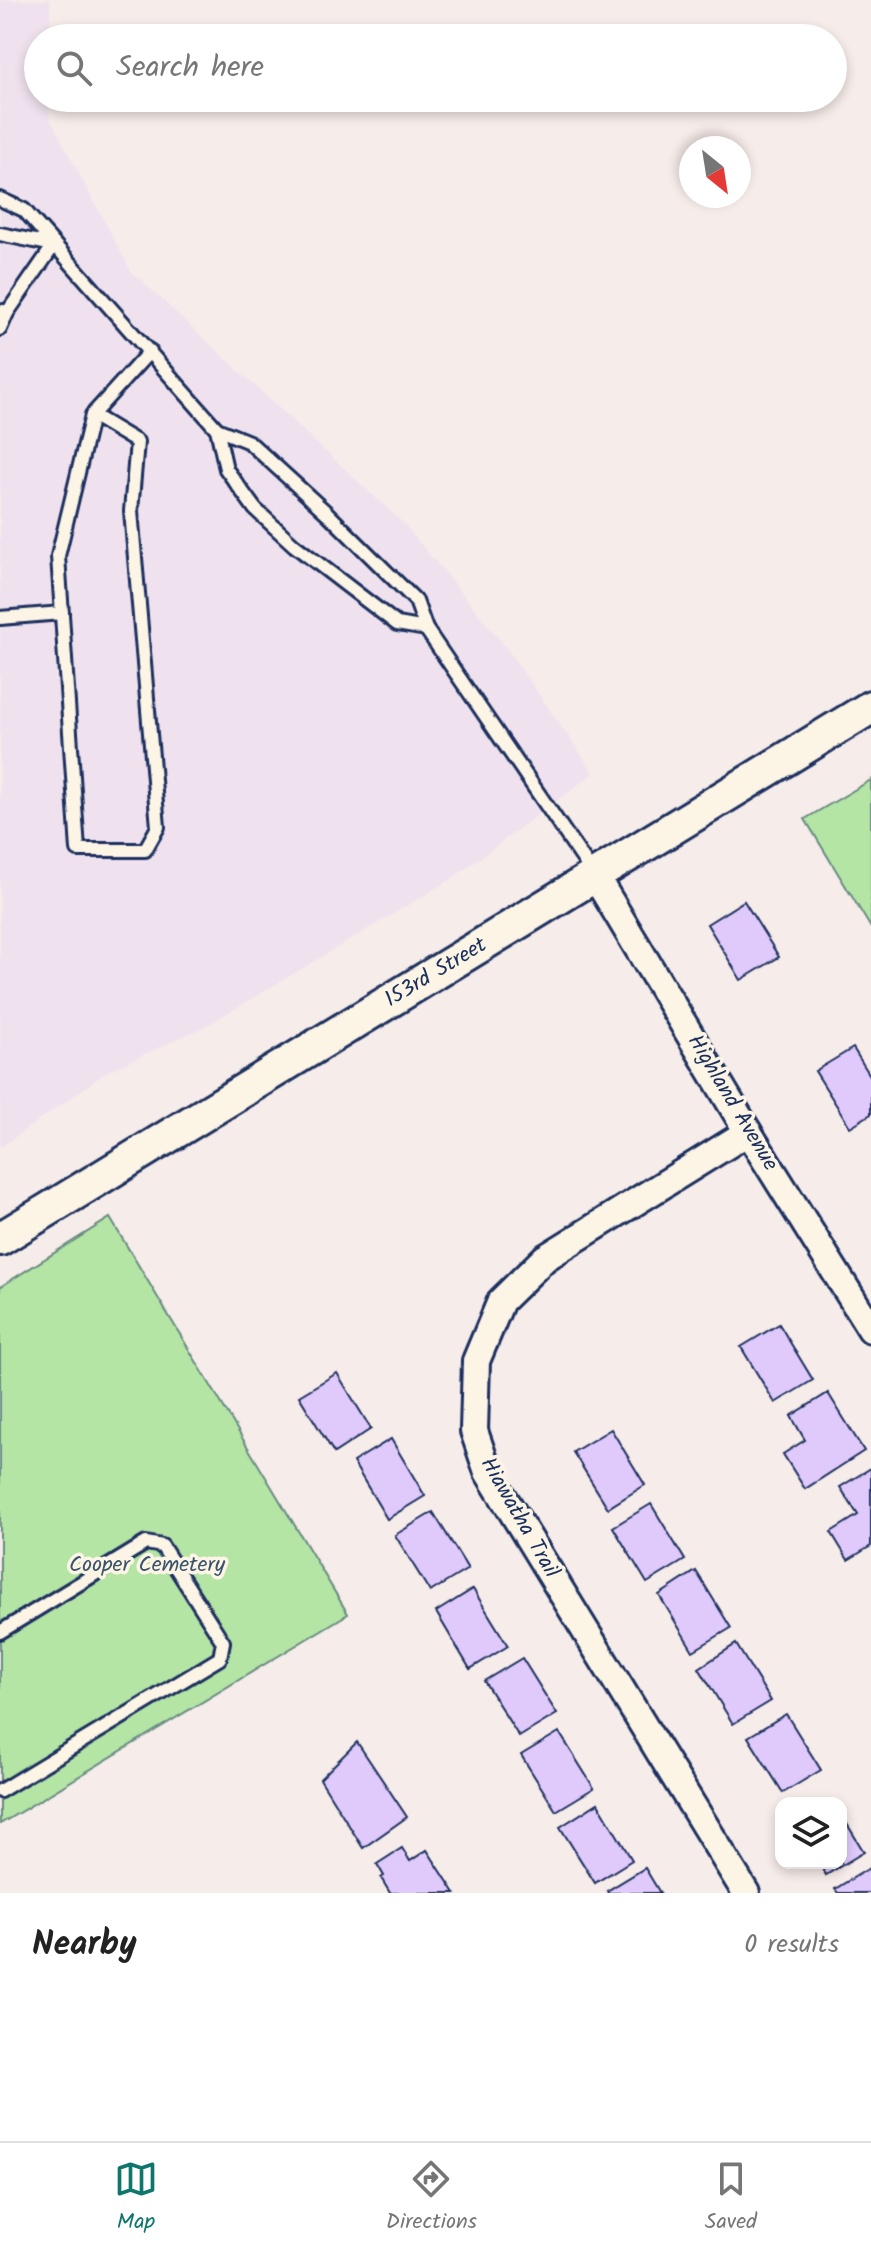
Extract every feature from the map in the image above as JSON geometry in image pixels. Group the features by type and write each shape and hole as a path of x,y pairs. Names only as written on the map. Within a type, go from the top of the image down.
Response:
{"street":[{"name":"153rd Street","path":"0,1239 871,707"},
{"name":"Highland Avenue","path":"595,876 748,1132 871,1329"},
{"name":"Hiawatha Trail","path":"746,1893 488,1472 474,1431 476,1361 501,1301 545,1258 748,1132"}],"lane":[{"path":"0,199 24,210 217,429 249,442 416,601 426,629 595,876"},
{"path":"0,234 54,245"},
{"path":"0,329 4,312 54,245"},
{"path":"92,415 137,442 131,511 158,827 145,850 78,850 58,556 92,415 150,351"},
{"path":"217,429 226,469 255,509 294,545 397,624 426,629"},
{"path":"0,618 62,613"},
{"path":"0,1632 146,1543 162,1546 223,1642 220,1658 0,1791"}],"shaded area":[{"path":"0,0 50,0 50,24 24,24 24,112 49,112 131,271 404,524 502,642 594,773 453,878 206,1026 108,1071 0,1148"}],"green space":[{"path":"871,780 871,928 805,819"},
{"name":"Cooper Cemetery","path":"110,1218 348,1614 0,1824 0,1287"}],"building":[{"path":"744,901 779,957 741,980 707,924"},
{"path":"853,1048 871,1077 871,1114 850,1127 815,1071"},
{"path":"779,1324 813,1380 775,1403 741,1347"},
{"path":"337,1373 371,1429 334,1453 299,1396"},
{"path":"828,1393 864,1451 805,1489 783,1454 805,1440 791,1416"},
{"path":"611,1429 645,1485 608,1508 573,1452"},
{"path":"391,1439 425,1496 387,1519 353,1462"},
{"path":"871,1468 871,1546 848,1560 831,1532 858,1515 840,1487"},
{"path":"651,1504 685,1560 647,1583 613,1527"},
{"path":"433,1512 468,1569 430,1592 395,1535"},
{"path":"696,1571 731,1628 693,1651 659,1595"},
{"path":"473,1589 508,1646 470,1669 436,1612"},
{"path":"736,1644 771,1701 733,1724 699,1668"},
{"path":"522,1658 557,1714 519,1737 484,1681"},
{"path":"786,1714 821,1770 783,1793 748,1737"},
{"path":"559,1732 594,1788 556,1811 521,1755"},
{"path":"357,1742 407,1817 363,1848 320,1779"},
{"path":"598,1803 632,1860 595,1883 560,1827"},
{"path":"847,1824 864,1852 847,1862"},
{"path":"402,1848 410,1861 427,1850 455,1893 390,1893 377,1864"},
{"path":"871,1867 871,1893 838,1893 835,1889"},
{"path":"645,1868 660,1893 608,1893 607,1891"},
{"path":"822,1869 836,1869 826,1875"}]}
